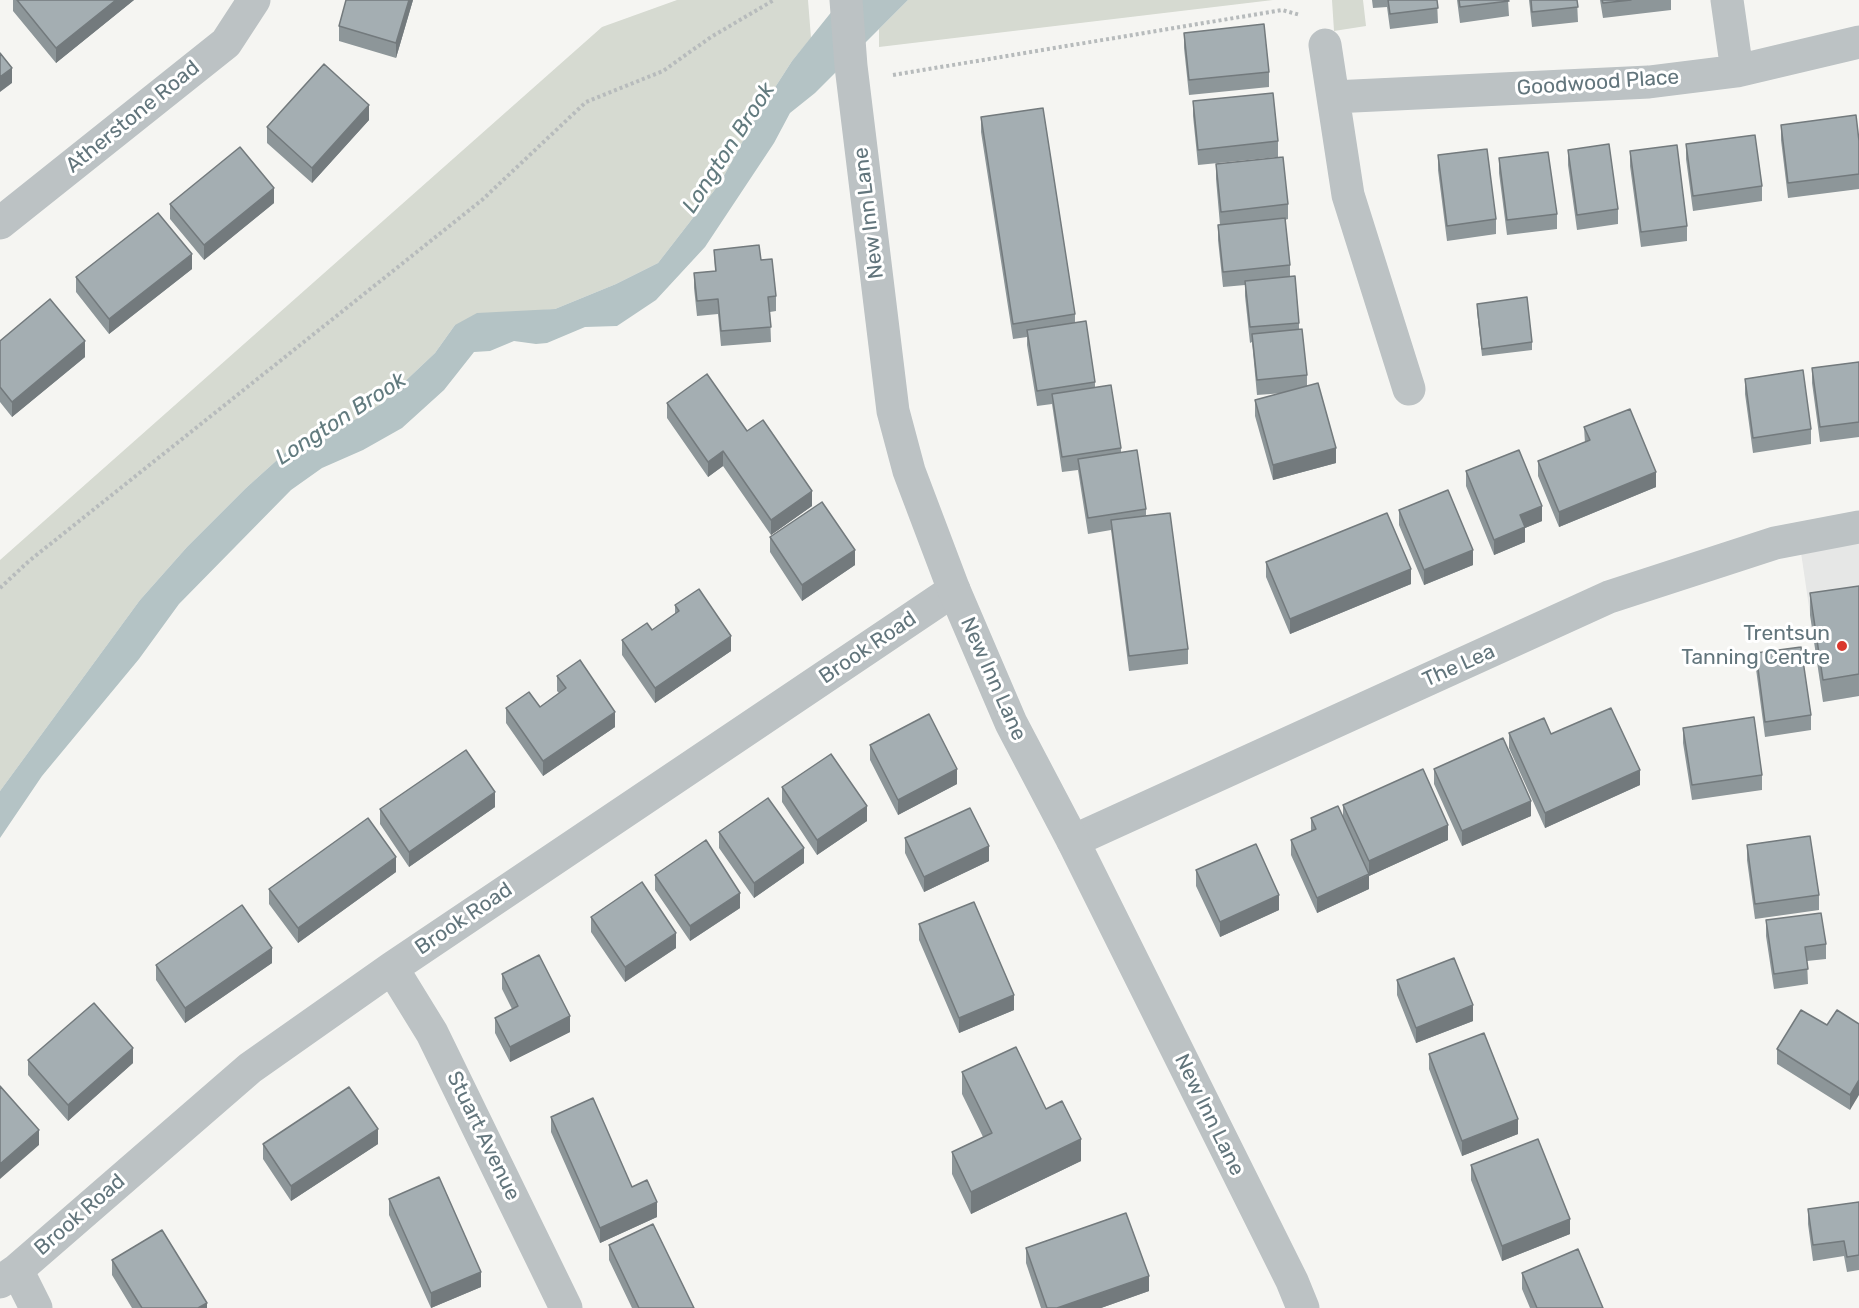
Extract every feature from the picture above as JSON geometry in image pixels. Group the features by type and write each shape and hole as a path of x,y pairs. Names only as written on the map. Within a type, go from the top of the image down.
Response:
{"street":[{"name":"Atherstone Road","path":"0,223 226,43 254,0"},
{"name":"New Inn Lane","path":"846,0 852,74 893,411 909,471 954,590 1011,723 1073,841 1292,1281 1303,1308"},
{"path":"1726,0 1737,71"},
{"name":"Goodwood Place","path":"1333,97 1649,82 1737,71 1859,42"},
{"path":"1325,45 1348,195 1409,389"},
{"name":"The Lea","path":"1073,841 1609,597 1775,543 1859,527"},
{"name":"Brook Road","path":"8,1276 250,1068 392,968 954,590"},
{"name":"Stuart Avenue","path":"392,968 432,1033 567,1308"},
{"path":"8,1276 36,1308"}],"path":[{"path":"0,588 29,561 482,200 586,102 663,71 711,37 774,0"},
{"path":"852,74 1282,10 1316,20 1325,45"}],"shaded area":[{"path":"677,0 808,0 811,38 792,61 756,117 720,183 658,263 616,284 555,309 521,312 455,325 435,353 381,404 356,419 297,442 246,488 187,547 140,600 0,791 0,560 602,27"},
{"path":"841,0 908,0 815,93 790,113 774,143 705,247 656,300 617,326 585,327 547,343 514,341 490,351 474,352 444,390 402,428 363,450 322,468 291,490 179,604 139,659 42,776 0,838 0,791 140,600 187,547 246,488 297,442 356,419 381,404 435,353 455,325 477,313 555,309 616,284 658,263 720,183 756,117 792,61"},
{"path":"908,0 1273,0 879,47 879,29"},
{"path":"1332,0 1363,0 1366,26 1334,31"},
{"path":"1859,527 1859,696 1823,702 1799,539"}],"building":[{"path":"17,0 116,0 56,48"},
{"path":"346,0 409,0 396,43 339,26"},
{"path":"1388,0 1437,0 1438,8 1390,14"},
{"path":"1459,0 1508,0 1509,1 1460,7"},
{"path":"1531,0 1577,0 1578,7 1532,12"},
{"path":"1602,0 1631,0 1603,3"},
{"path":"1264,24 1269,72 1189,80 1184,33"},
{"path":"0,53 12,68 0,77"},
{"path":"324,64 369,105 312,168 267,127"},
{"path":"1273,93 1278,141 1198,150 1193,101"},
{"path":"1043,108 1075,314 1013,324 981,117"},
{"path":"1856,115 1859,174 1788,183 1781,125"},
{"path":"1755,135 1762,186 1693,196 1686,144"},
{"path":"1609,144 1618,209 1577,215 1568,150"},
{"path":"1677,145 1687,226 1641,232 1630,151"},
{"path":"240,147 274,188 204,245 170,204"},
{"path":"1487,149 1496,219 1447,226 1438,155"},
{"path":"1548,152 1557,214 1507,220 1499,158"},
{"path":"1283,157 1288,204 1221,212 1216,164"},
{"path":"158,213 192,254 109,319 76,277"},
{"path":"1285,218 1290,265 1223,272 1218,225"},
{"path":"759,245 761,260 772,259 776,296 768,297 771,327 721,331 718,299 697,301 694,273 716,271 714,250"},
{"path":"1295,276 1299,323 1250,327 1245,281"},
{"path":"1527,297 1532,342 1482,349 1477,304"},
{"path":"50,299 85,341 12,402 0,387 0,341"},
{"path":"1086,321 1095,382 1037,391 1027,330"},
{"path":"1302,329 1307,375 1257,380 1252,334"},
{"path":"1859,362 1859,422 1820,427 1812,368"},
{"path":"1803,370 1811,429 1753,438 1745,379"},
{"path":"707,374 747,431 763,420 812,491 771,520 723,451 708,462 667,403"},
{"path":"1318,383 1336,448 1273,465 1255,400"},
{"path":"1111,385 1121,448 1062,457 1052,394"},
{"path":"1630,409 1656,472 1559,512 1538,461 1590,440 1584,427"},
{"path":"1137,450 1146,509 1088,518 1078,459"},
{"path":"1519,450 1542,506 1520,515 1525,527 1494,540 1466,471"},
{"path":"1448,490 1473,550 1424,570 1399,510"},
{"path":"822,502 855,550 802,585 770,537"},
{"path":"1170,513 1188,649 1129,656 1111,520"},
{"path":"1387,513 1411,569 1290,619 1266,562"},
{"path":"1859,586 1859,674 1823,680 1810,593"},
{"path":"699,589 731,636 655,688 622,640 647,623 652,630 679,611 675,605"},
{"path":"1801,647 1811,715 1765,722 1756,653"},
{"path":"580,660 615,712 543,761 506,708 529,692 540,707 566,688 557,676"},
{"path":"1611,708 1640,770 1545,813 1509,733 1544,718 1551,734"},
{"path":"929,714 957,769 898,800 870,745"},
{"path":"1754,717 1762,775 1692,785 1683,728"},
{"path":"1503,738 1531,801 1462,831 1434,769"},
{"path":"466,750 495,792 409,852 380,809"},
{"path":"831,754 867,806 817,840 782,787"},
{"path":"1423,769 1448,825 1369,861 1343,805"},
{"path":"768,798 804,848 754,883 719,832"},
{"path":"1338,806 1369,874 1317,898 1291,840 1316,829 1311,818"},
{"path":"970,808 989,846 924,877 905,838"},
{"path":"368,818 396,857 298,928 269,889"},
{"path":"1810,836 1819,895 1755,904 1747,845"},
{"path":"706,840 740,893 690,926 655,875"},
{"path":"1256,844 1279,895 1220,922 1196,870"},
{"path":"642,882 676,933 625,967 591,917"},
{"path":"974,902 1014,995 959,1018 919,924"},
{"path":"242,905 272,948 185,1008 156,965"},
{"path":"1821,913 1826,944 1805,947 1808,969 1774,974 1766,920"},
{"path":"539,955 570,1016 510,1047 495,1018 518,1006 502,974"},
{"path":"1454,958 1473,1005 1416,1028 1397,980"},
{"path":"94,1003 133,1048 68,1105 28,1060"},
{"path":"1801,1010 1827,1025 1837,1010 1859,1024 1859,1080 1850,1095 1777,1049"},
{"path":"1484,1033 1518,1119 1462,1141 1429,1054"},
{"path":"1016,1047 1046,1109 1062,1101 1081,1139 971,1192 952,1152 992,1133 962,1072"},
{"path":"0,1086 39,1130 0,1164"},
{"path":"349,1087 378,1129 291,1186 263,1144"},
{"path":"593,1098 632,1187 647,1180 657,1202 600,1228 551,1117"},
{"path":"1538,1139 1570,1219 1502,1246 1471,1165"},
{"path":"439,1177 481,1272 431,1293 389,1199"},
{"path":"1859,1202 1859,1255 1847,1257 1844,1241 1813,1245 1808,1209"},
{"path":"1126,1213 1149,1276 1057,1308 1047,1308 1026,1248"},
{"path":"653,1224 694,1308 639,1308 609,1245"},
{"path":"162,1230 207,1303 198,1308 142,1308 112,1260"},
{"path":"1578,1249 1603,1308 1537,1308 1522,1273"}],"place":[{"name":"Trentsun Tanning Centre","path":"1842,646"}],"water label":[{"name":"Longton Brook","path":"729,148"},
{"name":"Longton Brook","path":"341,419"}]}
